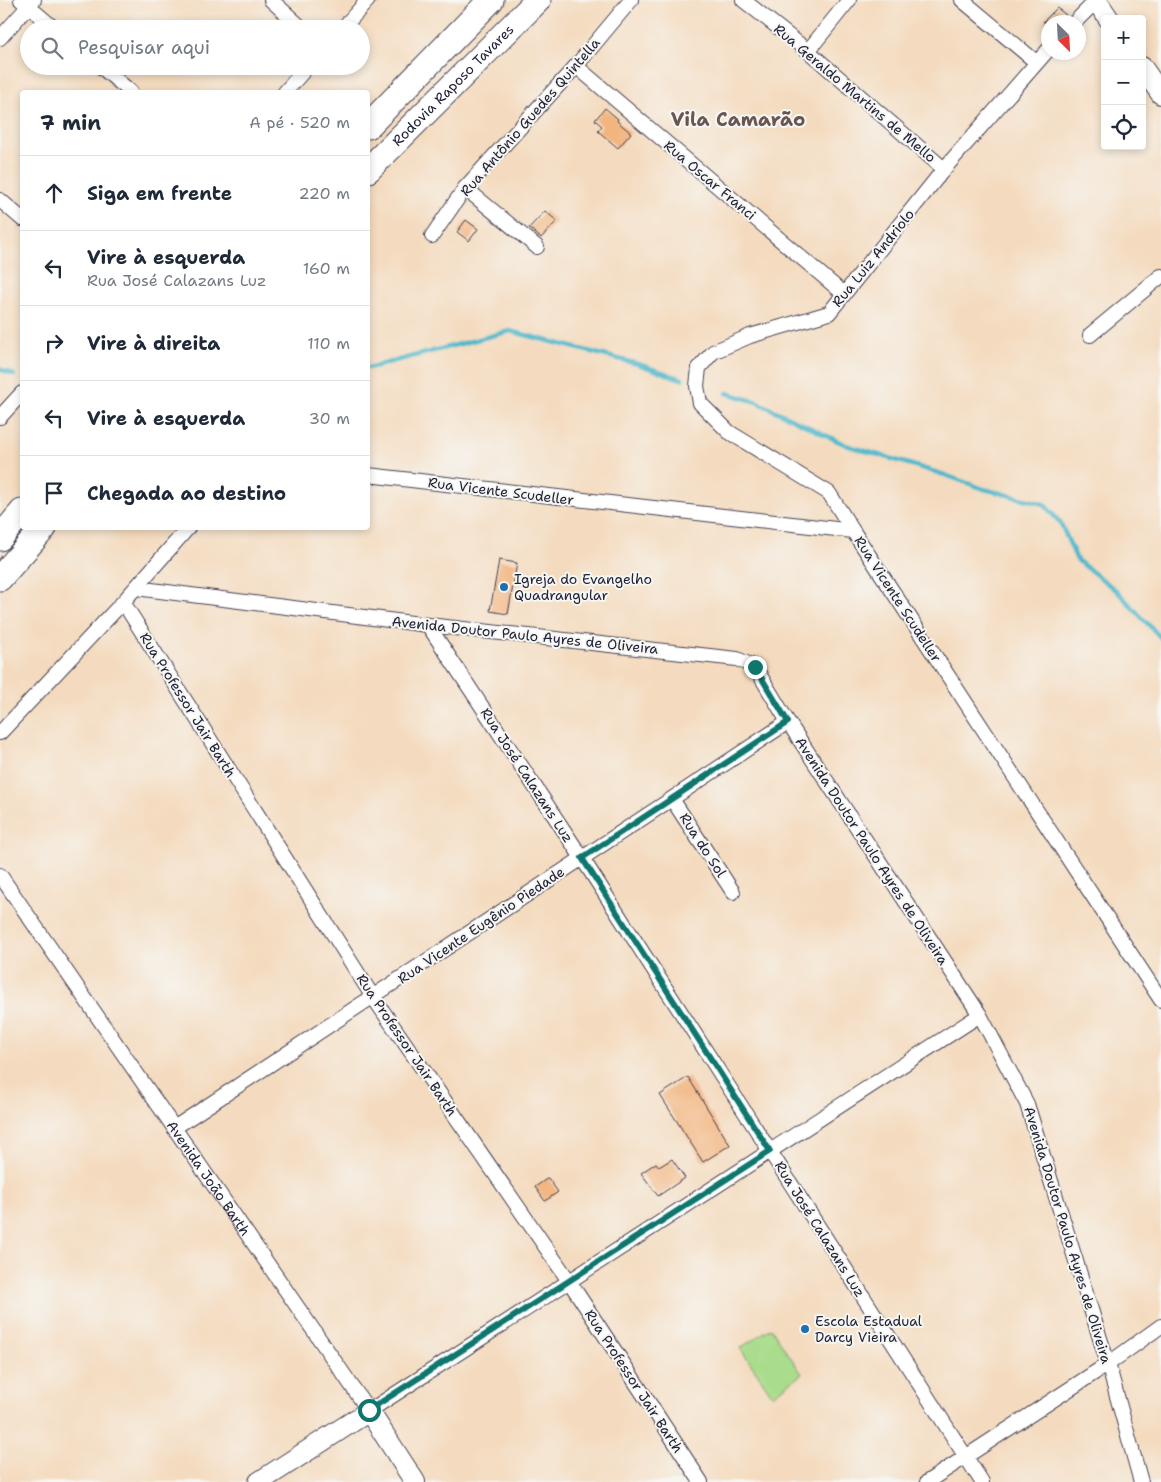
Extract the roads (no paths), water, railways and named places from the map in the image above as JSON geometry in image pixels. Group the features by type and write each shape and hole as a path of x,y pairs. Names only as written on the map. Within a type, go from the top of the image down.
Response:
{"highway":[{"path":"419,72 471,0"},
{"path":"370,124 491,0"},
{"name":"Rodovia Raposo Tavares","path":"370,168 538,0"},
{"path":"0,538 20,514"},
{"path":"0,578 42,530"}],"main road":[{"path":"1096,0 1106,15"},
{"path":"1146,72 1161,94"},
{"path":"259,1482 369,1410"},
{"name":"Avenida João Barth","path":"369,1410 415,1482"}],"street":[{"path":"271,0 292,20"},
{"path":"350,20 368,0"},
{"name":"Rua Antônio Guedes Quintella","path":"432,236 465,188 576,66 630,0"},
{"name":"Rua Geraldo Martins de Mello","path":"743,0 808,51 944,168"},
{"path":"808,51 849,0"},
{"path":"962,0 1036,62"},
{"path":"1082,15 1096,0"},
{"path":"0,38 28,2 46,20"},
{"name":"Rua Luiz Andriolo","path":"854,531 828,493 729,432 700,403 697,386 699,368 713,352 750,336 829,313 944,168 1041,57"},
{"name":"Rua Oscar Franci","path":"576,66 844,294"},
{"path":"111,75 129,90"},
{"path":"287,90 300,75"},
{"path":"465,188 537,247"},
{"path":"0,200 20,217"},
{"path":"1090,335 1161,276"},
{"path":"0,417 20,395"},
{"name":"Rua Vicente Scudeller","path":"370,475 854,531 1161,1000"},
{"path":"0,734 136,588 186,530"},
{"name":"Avenida Doutor Paulo Ayres de Oliveira","path":"136,588 428,625 737,659 755,667 788,722 980,1015 1027,1104 1108,1364 1141,1482"},
{"name":"Rua Professor Jair Barth","path":"123,602 373,997 569,1281 700,1482"},
{"name":"Rua José Calazans Luz","path":"428,625 582,858 982,1482"},
{"name":"Rua Vicente Eugênio Piedade","path":"174,1128 788,722"},
{"name":"Rua do Sol","path":"672,799 733,892"},
{"name":"Avenida João Barth","path":"0,874 369,1410"},
{"path":"369,1410 980,1015"},
{"path":"927,1482 1108,1364 1161,1326"}],"waterway":[{"path":"370,367 510,331 638,364 682,379"},
{"path":"0,369 14,375"},
{"path":"727,393 757,402 846,445 984,489 1044,504 1061,524 1077,560 1117,591 1161,638"}],"place":[{"name":"Igreja do Evangelho Quadrangular","path":"504,587"},
{"name":"Escola Estadual Darcy Vieira","path":"805,1329"}],"district":[{"name":"Vila Camarão","path":"738,119"}]}
